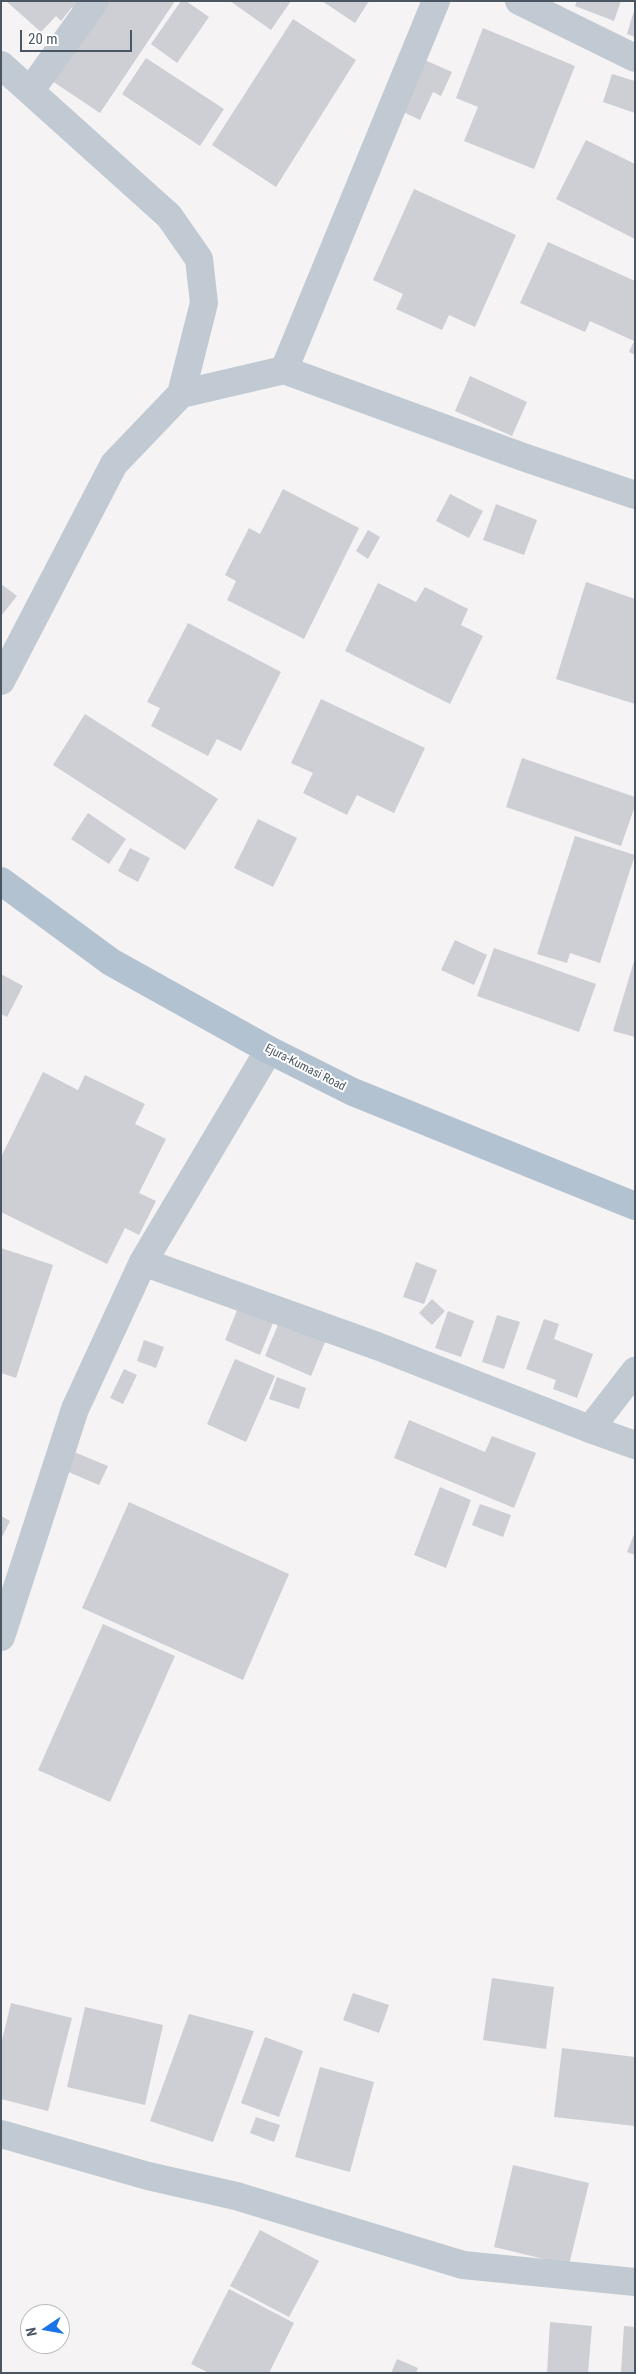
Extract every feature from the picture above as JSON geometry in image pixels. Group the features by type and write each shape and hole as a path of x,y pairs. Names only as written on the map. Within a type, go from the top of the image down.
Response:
{"main road":[{"name":"Ejura-Kumasi Road","path":"1,881 111,962 269,1050 353,1092 635,1206"}],"street":[{"path":"30,91 95,1"},
{"path":"284,370 436,1"},
{"path":"520,1 635,58"},
{"path":"1,65 169,216 199,259 204,303 180,394 114,464 1,681"},
{"path":"180,394 284,370 514,454 635,495"},
{"path":"1,1637 75,1409 143,1262 269,1050"},
{"path":"143,1262 377,1346 635,1445"},
{"path":"590,1429 635,1371"},
{"path":"1,2134 148,2176 236,2196 463,2265 635,2282"}],"building":[{"path":"6,1 87,1 78,12 72,7 61,21 56,16 41,32"},
{"path":"105,1 175,1 100,113 52,81"},
{"path":"181,1 186,1 209,17 177,63 151,44"},
{"path":"230,1 291,1 271,30"},
{"path":"322,1 369,1 355,23"},
{"path":"577,1 621,1 614,21 575,6"},
{"path":"635,11 635,37 627,34"},
{"path":"293,19 356,60 276,187 212,145"},
{"path":"483,28 575,66 534,169 464,141 478,107 456,98"},
{"path":"418,57 452,72 441,96 433,92 420,120 395,108"},
{"path":"146,58 224,109 200,146 122,94"},
{"path":"612,74 635,81 635,113 603,102"},
{"path":"586,140 635,164 635,239 556,199"},
{"path":"414,189 516,235 475,327 449,315 442,330 396,309 403,294 373,280"},
{"path":"548,242 635,281 635,355 629,352 634,341 590,321 585,332 520,303"},
{"path":"470,376 527,402 512,436 455,411"},
{"path":"283,489 359,528 304,639 227,600 236,581 225,575 249,528 260,534"},
{"path":"450,494 483,511 469,538 436,521"},
{"path":"496,504 537,520 524,555 483,540"},
{"path":"368,530 380,537 368,559 356,551"},
{"path":"586,582 635,599 635,704 556,679"},
{"path":"378,583 416,602 425,587 468,609 461,625 483,636 450,704 345,651"},
{"path":"1,584 17,596 1,616"},
{"path":"188,623 281,672 241,751 217,739 208,756 151,726 160,708 147,702"},
{"path":"321,699 425,748 394,813 357,795 347,815 303,793 313,773 291,763"},
{"path":"85,714 218,799 185,850 53,765"},
{"path":"522,758 635,797 635,806 621,846 506,807"},
{"path":"88,813 126,839 109,864 71,839"},
{"path":"258,819 297,838 273,887 234,868"},
{"path":"575,836 635,855 600,963 570,953 567,963 537,954"},
{"path":"130,848 150,858 138,882 118,871"},
{"path":"455,940 487,955 474,985 441,970"},
{"path":"494,948 596,984 579,1032 477,996"},
{"path":"635,958 635,1037 613,1031"},
{"path":"1,974 23,986 7,1017 1,1014"},
{"path":"43,1072 78,1090 85,1075 145,1104 135,1124 166,1139 139,1193 156,1201 139,1235 125,1228 107,1264 1,1212 1,1157"},
{"path":"1,1248 53,1265 16,1378 1,1373"},
{"path":"416,1262 437,1270 424,1304 403,1297"},
{"path":"432,1299 445,1311 432,1325 419,1313"},
{"path":"238,1308 273,1323 260,1355 225,1340"},
{"path":"448,1311 474,1321 461,1357 435,1348"},
{"path":"282,1315 328,1335 311,1376 265,1356"},
{"path":"497,1315 520,1322 504,1369 482,1362"},
{"path":"544,1319 559,1324 554,1339 593,1354 577,1398 553,1389 556,1380 526,1369"},
{"path":"144,1340 164,1347 156,1368 137,1361"},
{"path":"235,1359 275,1376 246,1442 207,1424"},
{"path":"124,1369 137,1375 123,1404 110,1398"},
{"path":"277,1377 306,1388 299,1409 269,1399"},
{"path":"409,1420 485,1452 492,1436 536,1453 514,1508 394,1458"},
{"path":"74,1452 108,1466 99,1485 66,1471"},
{"path":"440,1487 471,1500 446,1568 414,1555"},
{"path":"129,1502 289,1574 243,1680 82,1608"},
{"path":"480,1504 511,1515 503,1537 472,1525"},
{"path":"1,1516 10,1521 1,1539"},
{"path":"635,1532 635,1555 627,1552"},
{"path":"103,1624 175,1656 110,1802 38,1770"},
{"path":"492,1978 554,1987 546,2049 483,2040"},
{"path":"353,1993 389,2005 379,2033 343,2020"},
{"path":"11,2003 72,2018 48,2111 1,2099 1,2044"},
{"path":"85,2007 163,2025 145,2105 67,2087"},
{"path":"189,2014 254,2031 213,2142 150,2121"},
{"path":"265,2037 303,2051 279,2117 241,2103"},
{"path":"562,2048 635,2057 635,2126 554,2117"},
{"path":"320,2067 374,2082 350,2172 295,2157"},
{"path":"256,2117 280,2125 274,2142 250,2133"},
{"path":"513,2165 589,2183 569,2265 494,2247"},
{"path":"260,2230 319,2261 289,2317 230,2286"},
{"path":"229,2289 294,2323 269,2373 209,2373 191,2364"},
{"path":"550,2322 592,2326 588,2373 547,2373"},
{"path":"624,2326 635,2327 635,2373 621,2373"},
{"path":"397,2359 418,2368 416,2373 391,2373"}]}
